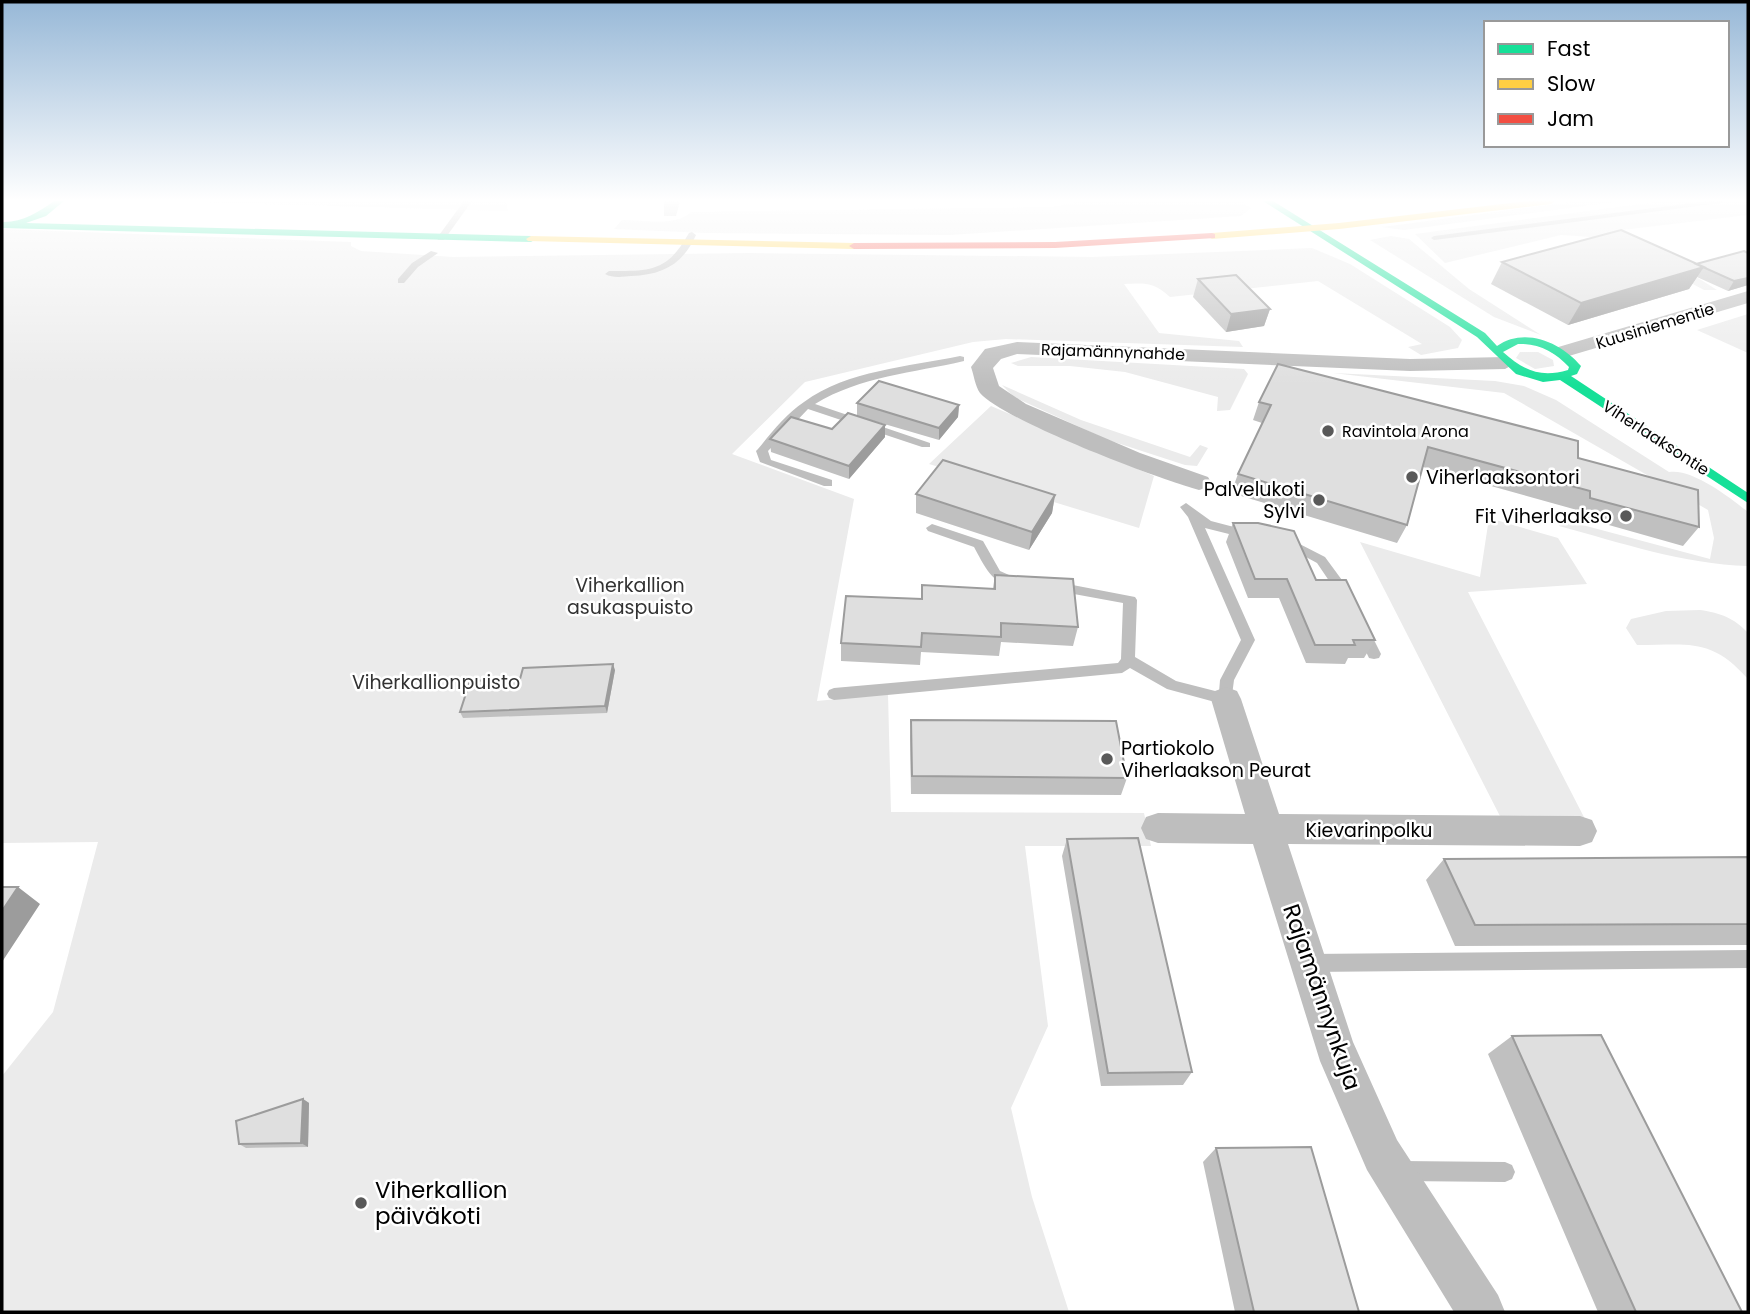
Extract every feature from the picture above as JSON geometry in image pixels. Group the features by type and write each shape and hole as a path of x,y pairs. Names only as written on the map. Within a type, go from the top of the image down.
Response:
{"main road":[{"path":"1373,262 1481,335 1501,357 1531,375 1564,377 1573,372 1575,366 1562,352 1530,342 1498,327 1390,262"},
{"path":"1501,357 1506,343 1530,342"},
{"name":"Viherlaaksontie","path":"1564,377 1748,499"}],"street":[{"name":"Kuusiniementie","path":"1562,352 1748,297"},
{"name":"Rajamännynahde","path":"1199,482 1131,458 1018,410 989,389 982,367 993,354 1017,348 1410,365 1501,357"},
{"name":"Rajamännynkuja","path":"1226,699 1334,1047 1382,1154 1481,1312"},
{"name":"Kievarinpolku","path":"1158,828 1580,831"}],"lane":[{"path":"401,281 418,262"},
{"path":"609,274 658,272 672,262"},
{"path":"828,483 766,462 762,450 807,405 828,392 877,377 960,359"},
{"path":"807,405 865,428 926,445"},
{"path":"1128,660 1172,684 1226,699 1227,680 1248,640 1190,512 1219,531 1287,542 1321,560 1355,614 1374,654"},
{"path":"834,694 1122,668 1128,660 1130,600 1079,588 1015,583 995,574 979,544 932,528"},
{"path":"1308,963 1748,959"},
{"path":"1392,1171 1505,1172"}],"green space":[{"name":"Viherkallionpuisto","path":"2,262 1346,262 1450,327 1462,340 1458,348 1421,355 1408,347 1422,344 1318,281 1170,297 1149,284 1124,284 1159,333 1239,341 1243,347 1006,339 973,342 805,382 732,454 854,499 817,701 888,694 891,812 1144,813 1151,846 1025,846 1048,1026 1011,1108 1032,1197 1069,1312 2,1312 2,1076 53,1012 98,842 2,843"},
{"path":"1406,262 1437,262 1469,289 1541,335 1494,317"},
{"path":"1652,262 1673,262 1717,290 1704,290"},
{"path":"1748,314 1748,353 1697,330"},
{"path":"1520,352 1538,352 1553,360 1554,366 1535,369 1516,358"},
{"path":"1031,357 1244,369 1248,374 1230,410 1217,411 1218,397 1125,372 1070,366 1018,366 1011,363"},
{"path":"1333,373 1495,381 1524,386 1556,400 1669,472 1700,479 1748,512 1748,566 1676,557 1559,526 1560,519 1710,559 1714,538 1708,510 1504,393"},
{"path":"1002,385 1081,420 1190,457 1200,445 1208,448 1197,466 1185,465 1108,440 1014,397"},
{"path":"991,406 1154,476 1139,528 929,464"},
{"path":"1489,518 1558,538 1587,584 1468,592 1586,821 1503,822 1360,542 1480,577"},
{"path":"1700,610 1727,617 1748,633 1748,679 1735,665 1710,650 1685,645 1637,645 1626,628 1631,619 1666,611"}],"building":[{"path":"1503,262 1694,262 1704,267 1581,303"},
{"path":"1748,262 1748,278 1734,281 1696,264"},
{"path":"1236,275 1270,309 1231,314 1198,279"},
{"path":"1278,364 1578,441 1578,458 1698,490 1699,527 1590,498 1590,491 1428,447 1407,525 1238,474 1271,405 1259,402"},
{"path":"879,381 959,405 939,428 857,403"},
{"path":"848,413 885,425 849,466 770,439 791,417 832,429"},
{"path":"943,460 1055,495 1032,532 916,494"},
{"path":"1233,523 1258,523 1294,531 1316,580 1346,580 1375,640 1353,640 1355,645 1315,645 1287,579 1255,579"},
{"path":"995,575 1073,579 1078,627 1001,623 1001,637 922,633 921,647 841,643 846,596 922,599 922,585 995,589"},
{"path":"613,664 605,706 460,712 470,681 520,679 523,668"},
{"path":"911,720 1116,721 1127,778 912,776"},
{"path":"1138,838 1192,1072 1108,1073 1067,839"},
{"path":"1748,857 1748,924 1475,925 1444,859"},
{"path":"2,887 18,887 2,911"},
{"path":"1601,1035 1742,1312 1636,1312 1512,1036"},
{"path":"303,1099 301,1143 239,1144 236,1121"},
{"path":"1311,1147 1359,1312 1254,1312 1216,1148"}],"traffic: fast":[{"path":"1365,262 1481,335 1497,351"},
{"path":"1516,341 1538,342 1558,352 1575,366 1573,372 1557,377 1531,376 1510,364 1497,351 1516,341"},
{"path":"1564,377 1748,499"}],"place":[{"name":"Ravintola Arona","path":"1328,431"},
{"name":"Viherlaaksontori","path":"1412,477"},
{"name":"Palvelukoti Sylvi","path":"1319,500"},
{"name":"Fit Viherlaakso","path":"1626,516"},
{"name":"Partiokolo Viherlaakson Peurat","path":"1107,759"},
{"name":"Viherkallion päiväkoti","path":"361,1203"}],"park label":[{"name":"Viherkallion asukaspuisto","path":"630,596"}]}
